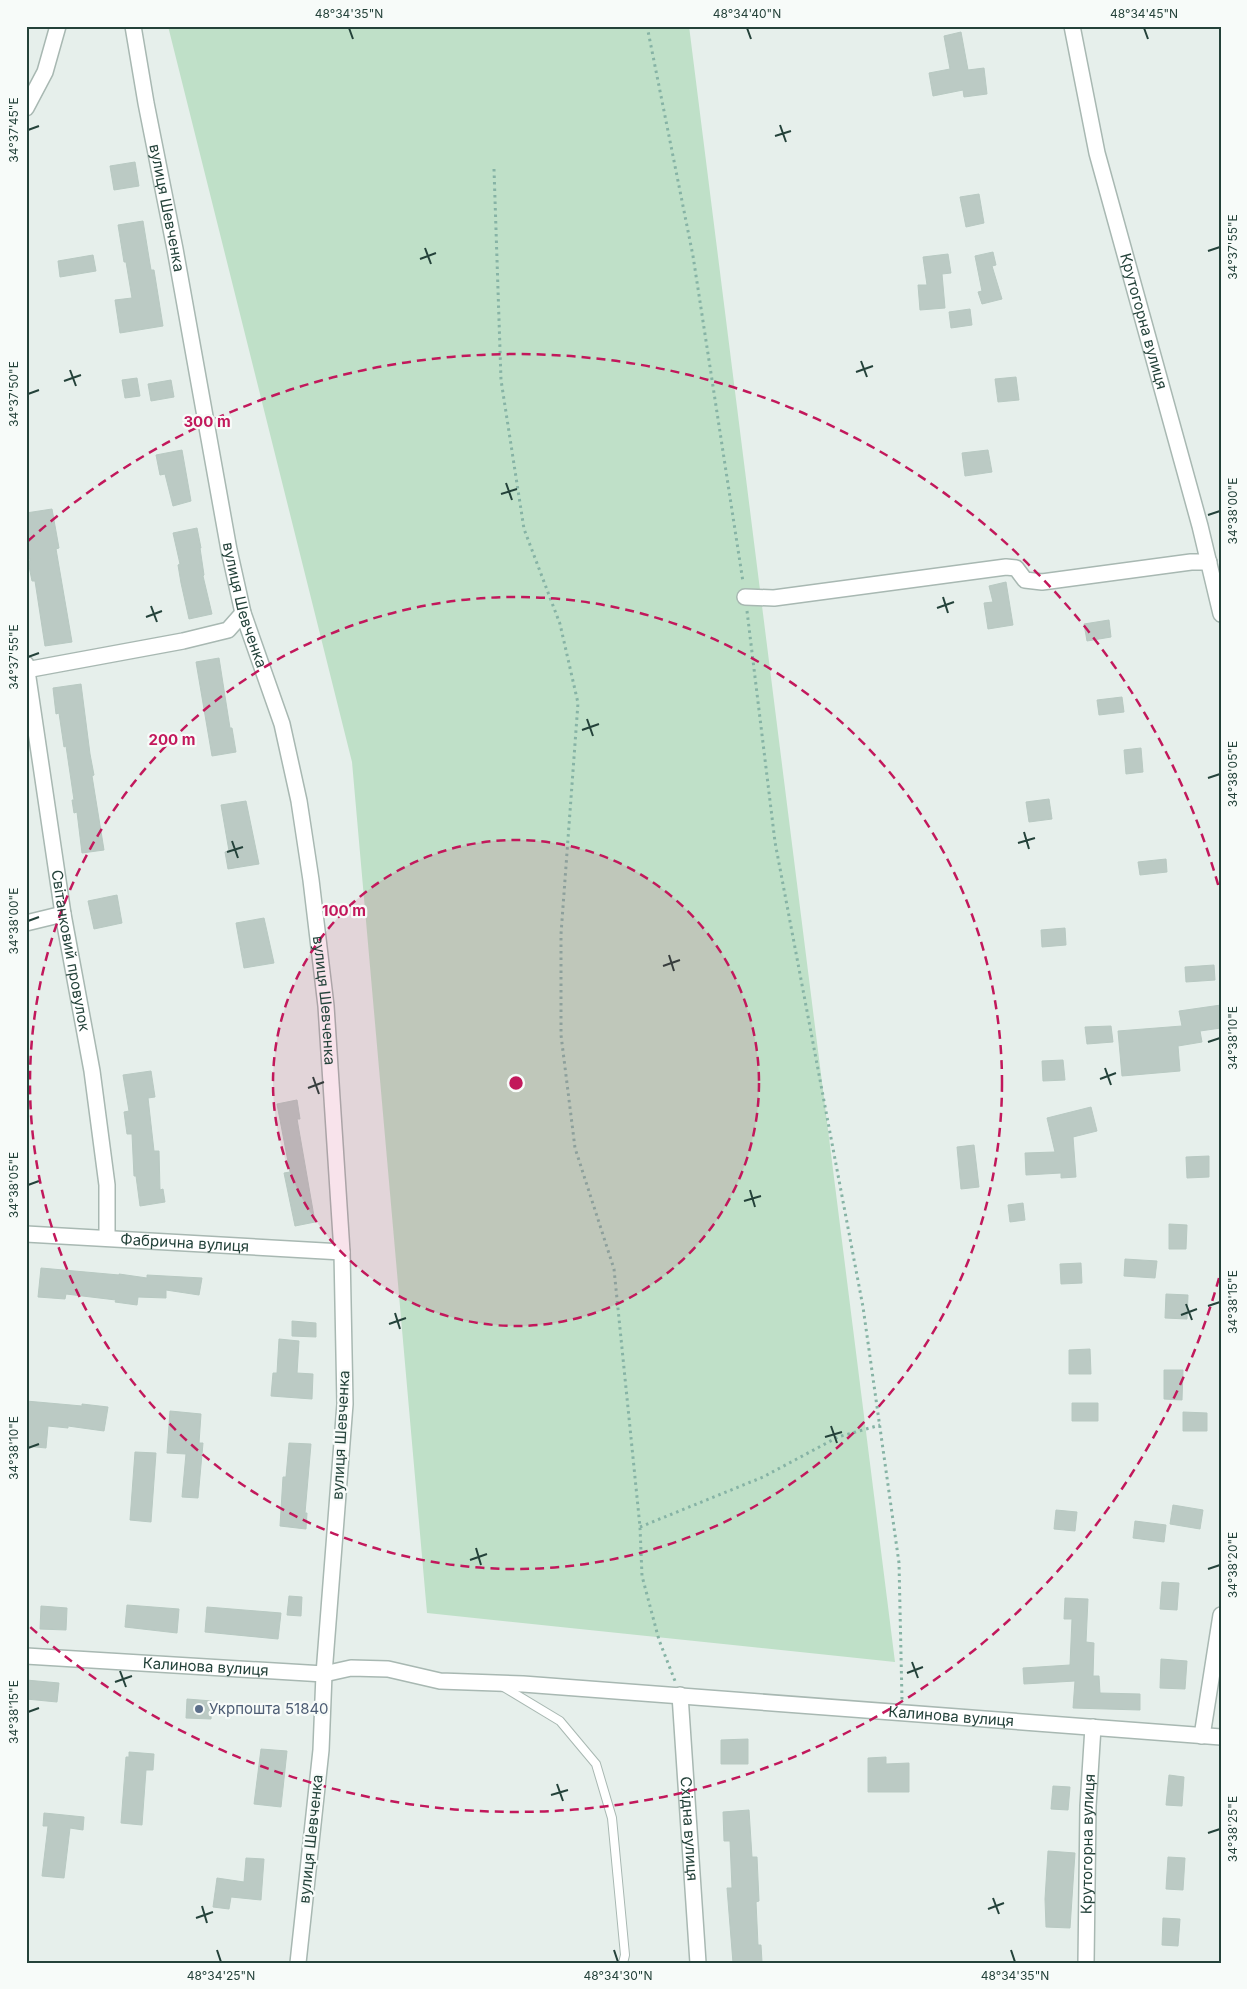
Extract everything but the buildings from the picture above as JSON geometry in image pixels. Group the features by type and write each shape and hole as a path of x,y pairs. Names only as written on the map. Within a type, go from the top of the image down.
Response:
{"street":[{"path":"26,108 45,72 58,26"},
{"name":"вулиця Шевченка","path":"132,26 176,249 229,550 243,613 282,724 299,801 312,880 326,1006 342,1252 345,1404 320,1750 298,1963"},
{"name":"Крутогорна вулиця","path":"1072,26 1097,153 1200,526 1221,614"},
{"path":"745,597 774,598 1006,568 1016,568 1025,580 1042,582 1190,562 1209,562"},
{"path":"27,668 183,641 228,630 243,613"},
{"name":"Світанковий провулок","path":"27,668 63,914 92,1071 107,1186 107,1237"},
{"path":"26,923 63,914"},
{"name":"Фабрична вулиця","path":"26,1234 107,1237 342,1252"},
{"path":"1202,1736 1221,1615"},
{"name":"Калинова вулиця","path":"26,1656 324,1674 351,1668 388,1669 440,1682 496,1683 680,1695 1221,1737"},
{"name":"Східна вулиця","path":"680,1695 698,1963"},
{"name":"Крутогорна вулиця","path":"1086,1963 1088,1806 1093,1727"}],"lane":[{"path":"496,1683 560,1721 596,1764 612,1818 625,1956 624,1963"}],"path":[{"path":"648,26 693,256 745,597 775,842 863,1307 899,1563 902,1712"},
{"path":"494,169 502,380 524,529 560,624 578,703 562,934 561,1035 575,1148 614,1269 640,1527 642,1576 659,1640 680,1695"},
{"path":"640,1527 762,1477 838,1436 880,1424"}],"green space":[{"path":"168,26 689,26 895,1662 427,1613 352,762"}],"place":[{"name":"Укрпошта 51840","path":"199,1709"}]}
